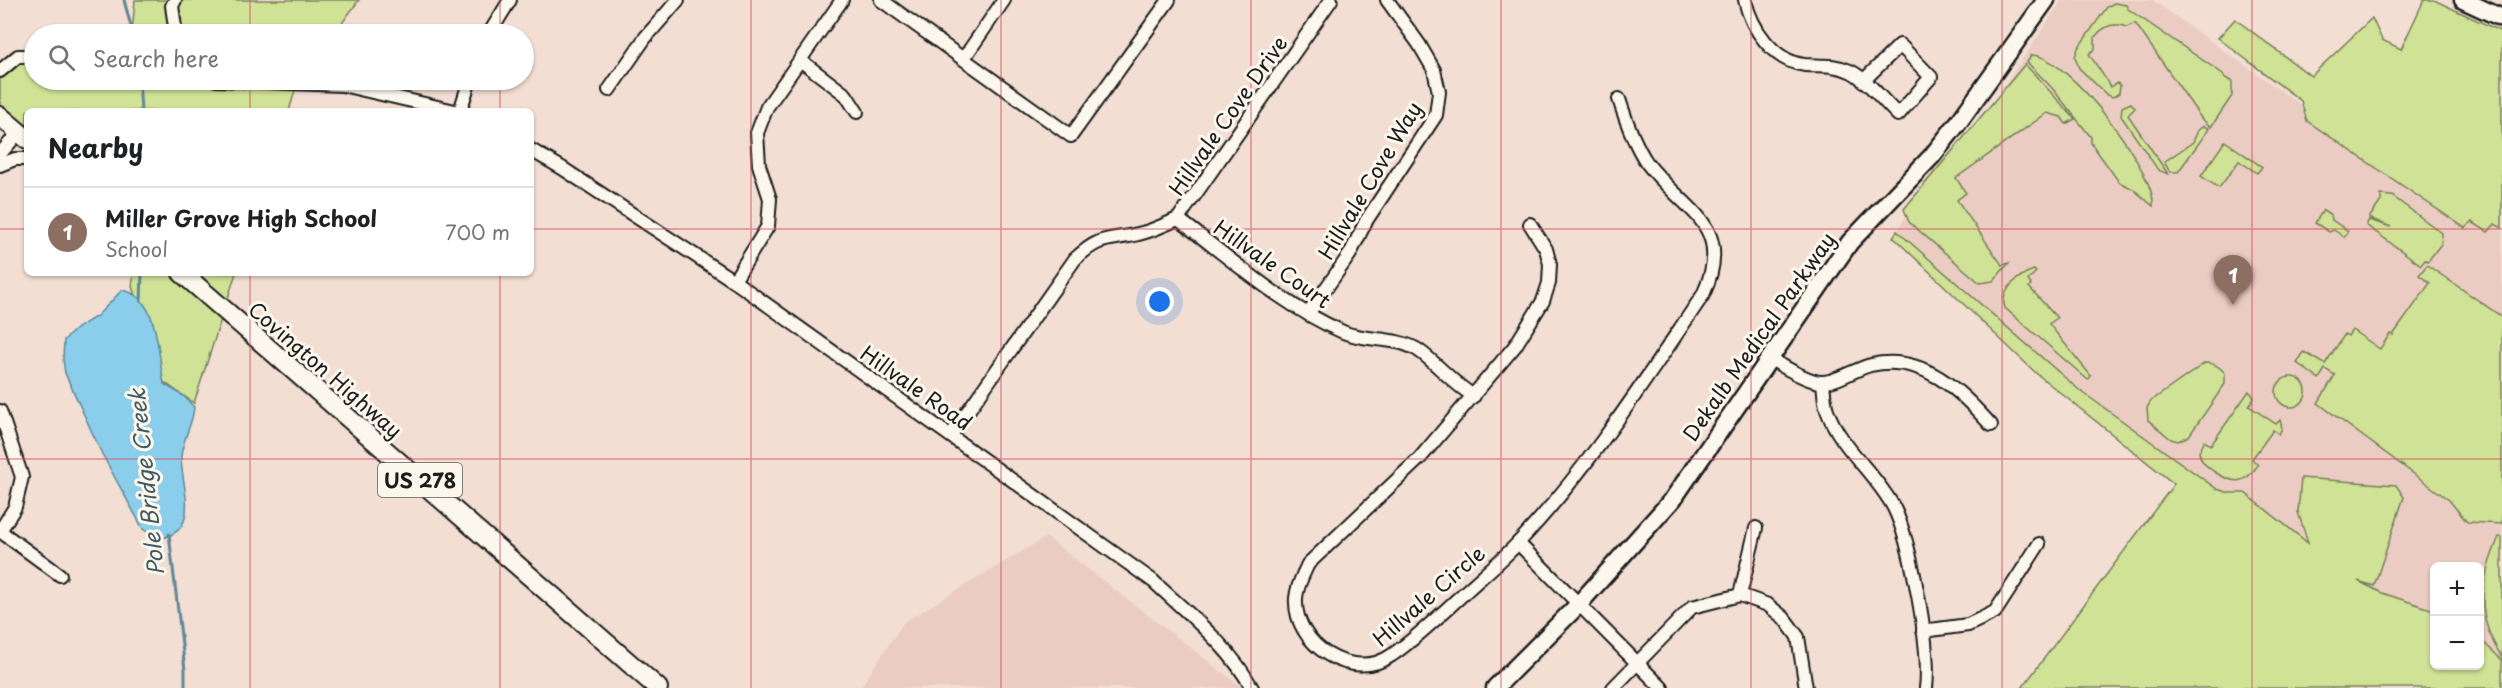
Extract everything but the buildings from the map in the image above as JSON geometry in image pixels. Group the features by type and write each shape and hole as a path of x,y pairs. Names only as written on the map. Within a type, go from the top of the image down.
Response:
{"main road":[{"name":"Dekalb Medical Parkway","path":"1495,688 1578,605 1673,499 1850,242 1932,156 2046,0"},
{"path":"2463,0 2502,18"},
{"name":"Covington Highway","path":"185,276 658,688"}],"street":[{"path":"174,0 172,6 175,24"},
{"path":"495,24 510,0"},
{"path":"609,90 645,39 678,0"},
{"path":"734,281 768,226 770,199 759,165 757,133 767,107 842,0"},
{"path":"881,0 1071,136 1168,0"},
{"path":"964,58 1004,0"},
{"name":"Hillvale Cove Drive","path":"951,435 1075,260 1089,247 1106,238 1142,233 1178,219 1331,0"},
{"name":"Hillvale Cove Way","path":"1308,315 1350,254 1366,221 1436,115 1439,92 1434,70 1419,44 1387,0"},
{"path":"1745,0 1756,26 1767,43 1778,54 1791,62 1803,65 1841,67 1853,72 1898,115 1931,77 1900,45 1863,81"},
{"path":"0,71 18,56 24,56"},
{"path":"800,60 846,95 857,112"},
{"path":"364,90 441,108"},
{"path":"461,108 467,90"},
{"name":"Hillvale Circle","path":"1530,224 1546,249 1550,264 1549,283 1544,301 1515,346 1474,396 1420,458 1308,564 1299,583 1296,600 1304,631 1318,647 1348,664 1377,664 1391,656 1424,630 1518,543 1612,429 1703,295 1712,275 1715,255 1710,234 1699,216 1649,165 1640,152 1619,99"},
{"path":"0,154 11,128"},
{"name":"Hillvale Road","path":"534,152 734,281 1153,581 1211,635 1243,672 1252,688"},
{"path":"0,165 15,159 24,159"},
{"name":"Hillvale Court","path":"1178,219 1308,315 1346,334 1396,341 1418,350 1459,387 1474,396"},
{"path":"1769,358 1795,373 1823,382 1872,365 1905,363 1938,376 1965,396 1991,426"},
{"path":"1823,382 1826,408 1837,431 1893,507 1901,527 1923,631 1926,688"},
{"path":"0,411 22,477 15,507 0,531 60,575"},
{"path":"1740,595 1756,528"},
{"path":"1518,543 1662,688"},
{"path":"1923,631 1968,625 1995,612 2039,544"},
{"path":"1613,688 1692,607 1740,595 1768,605 1784,618 1798,637 1806,688"}],"shaded area":[{"path":"2062,0 2152,0 2355,143 2424,0 2434,0 2502,32 2502,688 2457,688 2433,670 2484,670 2484,562 2430,562 2430,668 2037,374 1893,237 1907,215 1919,187 1990,108"},
{"path":"1046,537 1243,688 860,688 904,622"}],"green space":[{"path":"135,0 359,0 341,24 133,24"},
{"path":"2424,0 2434,0 2502,32 2502,228 2495,224 2488,232 2472,222 2465,228 2307,121 2301,101 2218,38 2235,19 2311,76 2372,18 2382,40 2401,49"},
{"path":"2114,3 2126,5 2128,9 2232,82 2232,96 2211,127 2201,118 2135,23 2127,27 2114,25 2106,27 2095,37 2095,49 2089,54 2111,87 2117,83 2120,85 2119,93 2113,97 2107,95 2079,68 2075,57 2078,48 2107,7"},
{"path":"2032,55 2048,60 2067,74 2108,118 2141,169 2150,190 2153,206 2133,189 2119,182 2091,143 2091,137 2052,88 2027,62"},
{"path":"18,56 24,57 24,90 295,90 290,108 24,108 24,141 0,122 0,71"},
{"path":"2025,64 2075,119 2066,124 2061,117 2047,113 1956,178 1966,193 1957,200 2002,265 2009,263 1993,281 1980,283 1909,222 1904,209"},
{"path":"2131,103 2135,108 2128,115 2168,174 2158,170 2121,116 2122,107"},
{"path":"2204,126 2209,129 2178,172 2170,172 2164,162 2193,142 2198,130"},
{"path":"2225,141 2262,167 2257,173 2239,161 2219,188 2201,176"},
{"path":"2381,195 2392,196 2442,233 2441,244 2428,261 2425,260 2421,265 2366,225 2369,220 2391,227 2369,218 2381,201"},
{"path":"2323,210 2331,215 2332,220 2348,231 2344,237 2334,230 2329,232 2315,223"},
{"path":"1897,231 2078,389 2217,489 2230,493 2245,493 2308,543 2298,512 2301,478 2396,485 2404,497 2374,586 2358,581 2382,593 2430,609 2430,670 2484,670 2484,643 2502,660 2502,688 2022,688 2174,484 2037,374 1893,237"},
{"path":"2427,265 2502,317 2502,524 2467,522 2449,500 2318,403 2335,375 2325,369 2319,379 2297,363 2304,352 2325,364 2345,334 2348,336 2352,330 2380,349 2390,334 2393,335 2430,283 2419,275"},
{"path":"2034,270 2036,272 2028,280 2031,285 2029,287 2057,318 2049,324 2091,376 2088,380 2005,308 2005,296 2011,284"},
{"path":"134,276 235,276 194,403 158,378 132,286"},
{"path":"2205,363 2214,364 2225,373 2225,384 2189,436 2178,441 2171,439 2148,420 2147,408 2151,401"},
{"path":"2291,377 2302,381 2306,392 2302,403 2291,407 2280,403 2276,392 2280,381"},
{"path":"2249,391 2254,397 2249,406 2276,424 2280,420 2282,428 2279,434 2273,430 2252,459 2258,465 2253,472 2238,481 2226,478 2208,467 2202,461 2199,452 2204,441 2211,445"},
{"path":"2499,537 2502,537 2502,657 2487,627 2484,612 2484,583"}],"water":[{"path":"122,290 134,295 144,303 150,315 155,328 164,384 184,396 194,407 181,457 186,494 185,518 181,527 172,535 158,539 143,529 102,454 65,373 64,340 77,328 97,316"}],"waterway":[{"name":"Pole Bridge Creek","path":"124,0 130,24"},
{"name":"Pole Bridge Creek","path":"140,90 141,108"},
{"name":"Pole Bridge Creek","path":"141,301 142,276"},
{"name":"Pole Bridge Creek","path":"169,534 185,670 185,688"}],"place":[{"name":"Miller Grove High School","path":"2233,305"}]}
